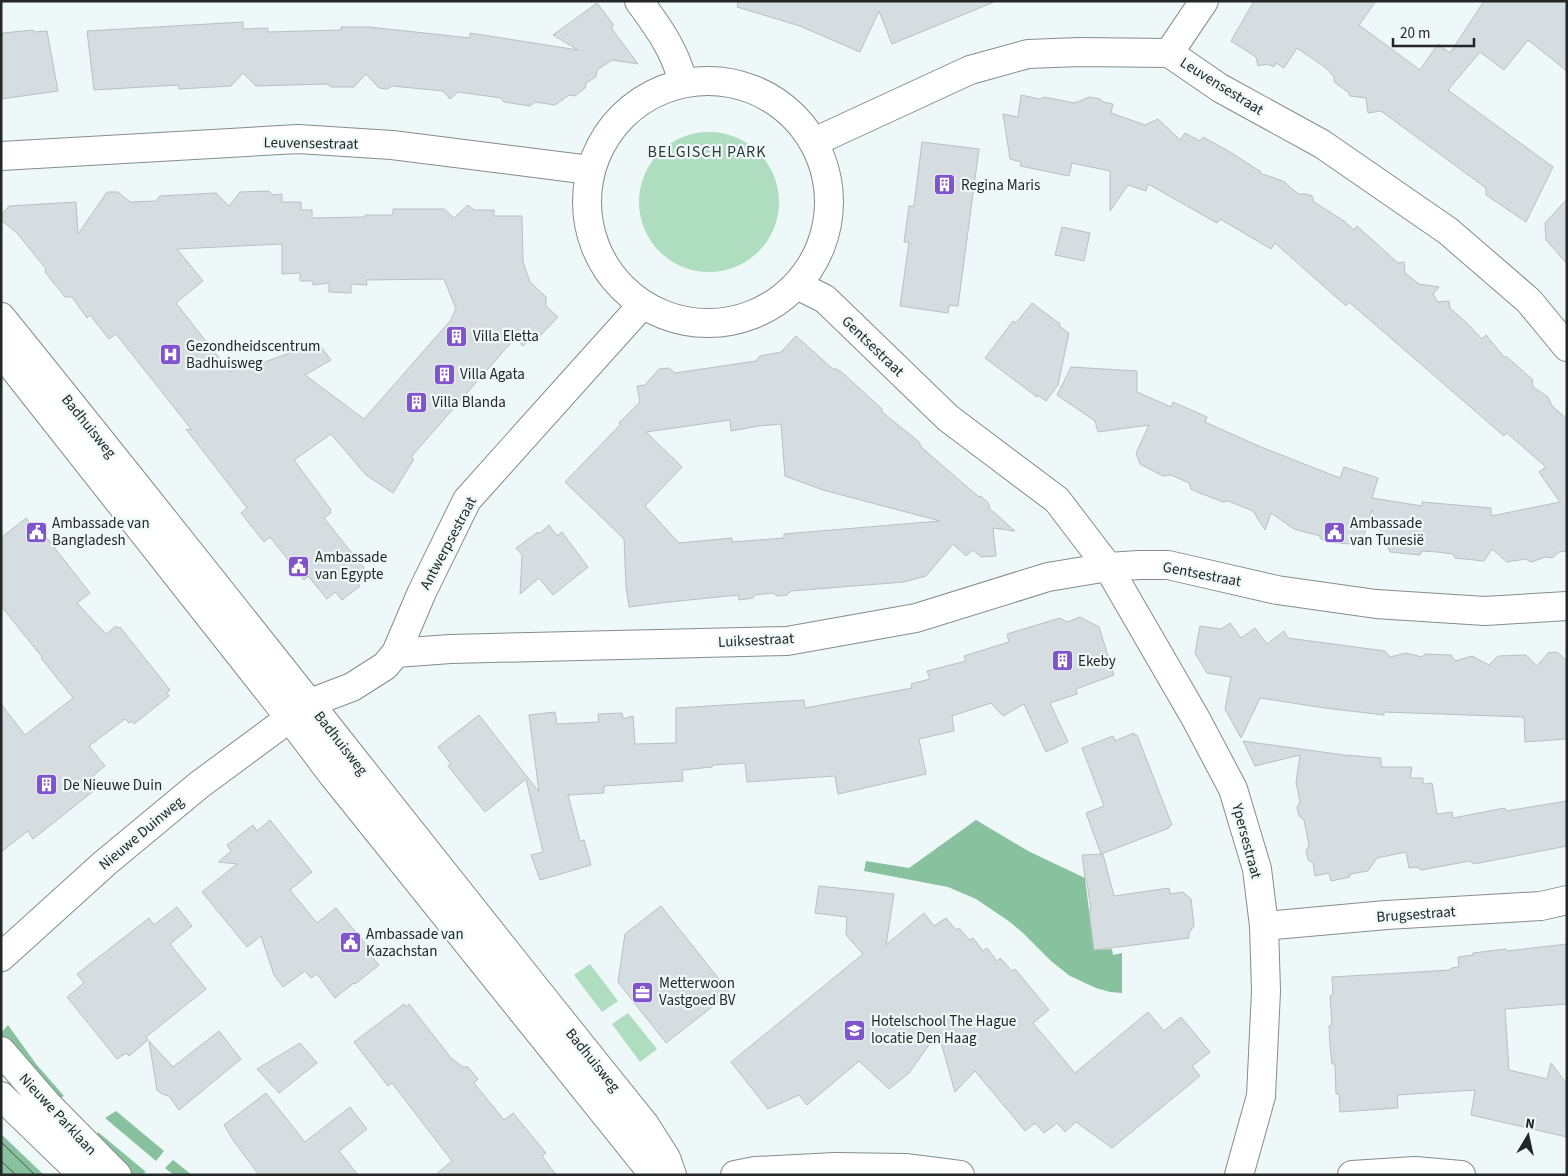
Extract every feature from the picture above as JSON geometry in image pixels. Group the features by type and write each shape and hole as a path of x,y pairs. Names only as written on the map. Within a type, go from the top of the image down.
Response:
{"street":[{"path":"639,1 667,40 679,65 683,82"},
{"path":"1169,53 1204,1"},
{"name":"Leuvensestraat","path":"814,142 970,70 1028,54 1079,52 1169,53 1220,88 1322,144 1448,230 1529,301 1567,347"},
{"path":"729,81 761,92 791,112 814,142 828,180 829,214 817,256 797,285 768,308 734,320 682,321 642,305 615,280 594,247 586,210 590,170 606,134 644,98 683,82 729,81"},
{"name":"Leuvensestraat","path":"1,156 298,140 392,145 590,170"},
{"name":"Gentsestraat","path":"797,285 825,300 948,418 1057,500 1108,567 1168,565 1277,590 1376,604 1485,612 1567,606"},
{"name":"Antwerpsestraat","path":"299,710 352,687 385,666 396,653 422,592 467,500 642,305"},
{"name":"Badhuisweg","path":"1,317 157,510 299,710 338,782 654,1175"},
{"name":"Badhuisweg","path":"1,352 299,710 485,927 645,1125 666,1158 672,1175"},
{"name":"Luiksestraat","path":"396,653 450,649 787,641 916,618 1048,577 1108,567"},
{"name":"Ypersestraat","path":"1108,567 1196,719 1232,789 1257,869 1264,926 1266,991 1261,1096 1239,1175"},
{"name":"Nieuwe Duinweg","path":"1,958 105,863 199,785 299,710"},
{"name":"Brugsestraat","path":"1264,926 1386,915 1541,906 1567,900"},
{"name":"Nieuwe Parklaan","path":"1,1051 46,1103 117,1175"},
{"name":"Nieuwe Parklaan","path":"1,1096 83,1175"},
{"path":"735,1175 755,1171 845,1167 905,1168 960,1175"},
{"path":"1352,1175 1415,1171 1461,1175"}],"green space":[{"path":"709,132 723,133 736,137 758,153 774,175 778,188 778,216 774,229 758,251 736,267 723,271 709,272 695,271 682,267 660,251 644,229 640,216 639,202 640,188 644,175 660,153 682,137 695,133"},
{"path":"976,820 1028,851 1085,878 1094,950 1112,949 1113,955 1122,953 1122,993 1096,988 1070,976 1051,961 1010,922 976,899 948,887 864,871 866,861 909,868"},
{"path":"590,964 618,1001 602,1012 574,975"},
{"path":"628,1013 657,1049 640,1062 612,1024"},
{"path":"8,1025 36,1064 64,1096 53,1101 1,1040 1,1033"},
{"path":"116,1111 164,1151 156,1161 105,1118"},
{"path":"98,1132 146,1172 141,1175 126,1175 94,1144"},
{"path":"1,1134 44,1175 1,1175"},
{"path":"173,1160 192,1175 174,1175 165,1168"}],"building":[{"path":"738,1 994,2 892,44 879,11 860,52 800,26 737,7"},
{"path":"1254,1 1376,1 1359,25 1420,70 1438,44 1450,53 1484,1 1567,1 1567,71 1528,40 1504,70 1480,52 1448,90 1553,167 1526,222 1486,195 1486,188 1381,111 1368,113 1366,98 1350,96 1348,92 1334,82 1334,77 1326,68 1297,48 1284,68 1276,63 1274,67 1267,64 1258,66 1256,57 1231,41"},
{"path":"597,3 613,24 612,29 638,64 612,60 597,70 596,77 586,83 585,88 575,96 569,95 555,105 535,102 530,106 504,102 501,98 458,92 450,99 443,91 392,86 387,89 379,88 366,74 354,87 331,87 327,84 256,86 243,73 231,86 179,89 178,85 94,90 87,31 243,22 243,29 268,28 268,32 341,30 341,27 369,27 470,38 470,33 578,50 553,35"},
{"path":"33,30 34,32 47,31 58,91 1,99 1,35 3,33"},
{"path":"1021,95 1074,103 1090,97 1100,99 1103,102 1113,104 1111,113 1145,125 1158,119 1180,140 1185,133 1200,141 1203,137 1261,172 1260,174 1285,182 1299,194 1312,196 1314,202 1344,221 1354,230 1357,226 1398,263 1404,262 1405,273 1419,284 1439,287 1433,294 1438,302 1449,301 1450,308 1482,339 1486,335 1504,357 1507,357 1532,379 1533,387 1548,397 1552,406 1567,419 1567,551 1559,552 1552,558 1546,557 1531,562 1526,559 1507,562 1492,549 1484,561 1455,558 1453,554 1437,552 1422,551 1420,555 1390,552 1372,510 1361,545 1353,542 1349,544 1327,542 1320,538 1320,536 1294,529 1271,513 1265,530 1253,511 1197,492 1191,489 1189,483 1171,475 1163,476 1140,464 1136,453 1149,425 1098,432 1095,421 1057,395 1071,367 1137,371 1137,392 1171,407 1173,402 1207,417 1205,422 1261,447 1340,478 1344,467 1378,478 1372,498 1422,506 1422,502 1491,508 1491,516 1560,502 1539,472 1546,467 1507,433 1504,436 1349,302 1346,306 1275,243 1271,249 1220,219 1217,223 1148,184 1146,191 1128,185 1110,211 1110,171 1072,163 1069,176 1020,166 1021,162 1010,159 1003,114 1018,117"},
{"path":"922,142 979,149 958,306 949,305 948,313 900,306 909,242 904,242 909,206 914,206"},
{"path":"269,191 273,195 282,194 282,202 301,202 301,210 312,210 312,218 393,215 393,209 444,209 454,218 468,205 474,210 494,210 494,216 522,216 523,262 530,282 546,297 546,306 558,317 539,337 535,333 523,346 515,338 411,457 414,459 393,493 366,475 331,434 294,460 331,510 331,513 324,518 364,568 353,577 360,586 342,600 335,592 327,599 308,576 304,580 270,537 264,542 241,513 247,508 186,429 192,430 116,334 109,339 90,315 87,318 72,297 65,297 45,272 46,269 17,233 1,220 1,215 9,206 76,202 78,234 107,192 118,192 130,202 156,201 160,196 216,193 229,206 240,192","holes":["282,244 282,274 300,273 300,281 313,281 313,285 329,283 329,292 351,293 351,284 367,285 366,280 444,279 456,309 450,321 364,419 305,375 331,360 318,343 242,370 238,366 230,372 176,303 203,281 177,249"]},
{"path":"1567,199 1567,264 1546,240 1545,223"},
{"path":"1062,227 1090,233 1084,261 1055,255"},
{"path":"1032,303 1069,333 1058,385 1046,401 1037,395 1037,397 985,358 1013,321 1016,323"},
{"path":"796,336 833,369 837,369 845,375 882,409 882,412 920,443 920,446 979,497 981,496 989,504 989,508 1015,531 993,528 996,556 981,557 973,550 966,556 953,544 926,576 904,582 791,591 787,595 777,596 773,593 755,595 753,598 739,600 738,595 629,607 624,539 565,482 640,402 637,386 645,385 659,369 669,368 675,373 756,361 760,356 781,352","holes":["730,420 731,431 781,424 785,476 823,490 940,521 784,534 784,538 732,542 732,538 679,543 645,506 682,467 646,432"]},
{"path":"26,518 34,528 40,529 90,593 77,603 106,634 116,626 120,627 170,690 167,693 169,696 134,724 132,721 129,723 125,719 89,746 105,766 88,780 96,789 33,839 28,831 1,852 1,704 25,735 73,698 1,606 1,538"},
{"path":"549,525 557,536 562,532 588,567 553,595 539,578 520,594 522,555 516,548 538,532 539,534"},
{"path":"1080,617 1099,627 1114,675 1076,689 1077,694 1050,703 1068,742 1046,752 1024,704 1003,716 991,703 952,716 954,731 919,739 926,774 838,794 835,776 747,782 745,763 682,770 683,781 604,786 604,793 568,795 580,841 584,840 591,865 540,880 531,855 543,852 526,779 485,812 448,766 451,764 438,747 479,715 539,792 529,715 555,712 557,724 599,722 598,714 622,713 623,719 633,716 635,744 676,743 676,708 804,700 805,708 912,688 911,684 930,679 927,671 966,661 964,656 1009,642 1007,634 1060,618 1067,622"},
{"path":"1230,623 1241,638 1255,628 1267,644 1284,631 1288,638 1385,651 1390,657 1406,653 1422,657 1425,654 1451,655 1455,661 1472,656 1489,665 1498,656 1526,655 1537,666 1548,653 1557,652 1567,661 1567,739 1525,742 1524,717 1384,712 1384,715 1260,698 1241,738 1225,709 1231,677 1207,673 1195,653 1200,626 1221,629"},
{"path":"1134,733 1135,736 1137,735 1172,825 1169,828 1101,854 1086,813 1104,806 1082,748 1113,736 1115,741"},
{"path":"1243,741 1344,755 1381,758 1381,767 1412,767 1410,778 1423,778 1423,784 1432,783 1437,814 1452,812 1453,818 1505,808 1506,811 1567,801 1567,846 1474,864 1470,861 1421,870 1417,867 1409,868 1406,852 1377,858 1368,871 1350,874 1350,877 1331,881 1329,873 1315,876 1313,863 1308,860 1306,851 1309,845 1304,820 1299,816 1297,807 1300,802 1296,782 1300,755 1255,766"},
{"path":"270,820 312,872 290,890 317,923 336,908 367,946 365,948 379,965 335,998 317,974 311,978 305,971 283,987 274,975 261,936 247,947 202,892 237,864 218,862 231,851 227,845 253,825 257,831"},
{"path":"1103,854 1114,896 1169,888 1170,894 1183,892 1191,899 1194,926 1189,933 1189,938 1094,950 1089,911 1091,911 1082,855"},
{"name":"Hotelschool The Hague locatie Den Haag","path":"819,886 894,894 886,945 924,913 934,926 946,918 956,930 959,928 969,940 973,938 983,951 987,948 997,961 1000,958 1012,971 1015,969 1049,1010 1033,1023 1075,1073 1148,1012 1164,1031 1181,1017 1210,1052 1192,1066 1200,1076 1112,1148 1076,1122 1065,1132 1057,1123 1044,1133 1035,1123 1025,1131 975,1071 955,1092 938,1032 909,1073 889,1089 859,1061 807,1105 799,1095 768,1109 731,1062 863,954 846,935 847,917 815,913"},
{"path":"661,906 730,993 666,1043 618,982 625,934"},
{"path":"177,907 192,926 170,944 206,989 146,1037 148,1040 129,1056 126,1053 117,1059 67,997 84,983 77,974 149,918 154,925"},
{"path":"1567,944 1567,1004 1505,1009 1509,1070 1547,1079 1551,1063 1567,1084 1567,1137 1471,1115 1475,1090 1397,1095 1398,1108 1340,1112 1339,1094 1336,1094 1335,1064 1332,1064 1330,1045 1329,1026 1332,1025 1330,996 1333,995 1332,977 1451,970 1451,968 1459,967 1458,957 1473,955 1473,953"},
{"path":"404,1004 406,1007 409,1004 451,1058 463,1067 468,1067 478,1079 474,1083 504,1120 513,1113 546,1153 542,1156 556,1175 435,1175 452,1161 392,1083 388,1086 354,1042"},
{"path":"219,1031 241,1059 179,1110 169,1096 157,1090 149,1041 173,1067"},
{"path":"300,1043 317,1063 279,1093 257,1069"},
{"path":"266,1093 305,1142 350,1107 367,1129 339,1151 358,1175 259,1175 224,1125"}],"tram line":[{"path":"1,1142 35,1175"},
{"path":"1,1161 16,1175"}],"place":[{"name":"Regina Maris","path":"945,185"},
{"name":"Villa Eletta","path":"457,336"},
{"name":"Gezondheidscentrum Badhuisweg","path":"170,355"},
{"name":"Villa Agata","path":"444,374"},
{"name":"Villa Blanda","path":"416,402"},
{"name":"Ambassade van Bangladesh","path":"36,532"},
{"name":"Ambassade van Tunesië","path":"1334,532"},
{"name":"Ambassade van Egypte","path":"299,566"},
{"name":"Ekeby","path":"1062,661"},
{"name":"De Nieuwe Duin","path":"47,785"},
{"name":"Ambassade van Kazachstan","path":"350,943"},
{"name":"Metterwoon Vastgoed BV","path":"643,992"},
{"name":"Hotelschool The Hague locatie Den Haag","path":"855,1030"}],"district":[{"name":"BELGISCH PARK","path":"707,151"}]}
